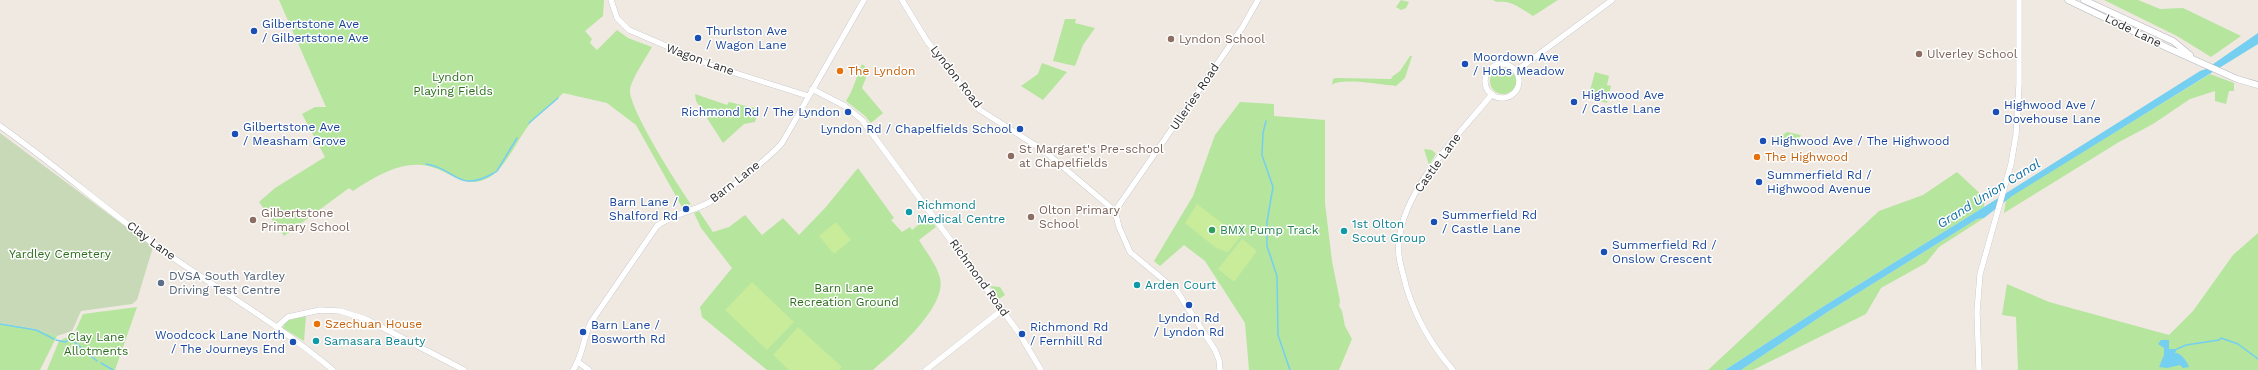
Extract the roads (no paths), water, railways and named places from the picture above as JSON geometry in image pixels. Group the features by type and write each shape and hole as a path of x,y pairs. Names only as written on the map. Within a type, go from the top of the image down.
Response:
{"main road":[{"name":"Lode Lane","path":"2068,0 2222,72 2258,85"},
{"name":"Lode Lane","path":"2084,0 2172,41 2198,61"}],"street":[{"name":"Wagon Lane","path":"611,0 617,18 628,30 713,66 808,96"},
{"name":"Barn Lane","path":"578,362 585,335 591,322 657,226 669,218 713,200 766,158 784,140 864,0"},
{"name":"Lyndon Road","path":"902,0 927,41 980,110 1047,153 1115,211"},
{"name":"Ulleries Road","path":"1115,211 1242,28 1258,0"},
{"path":"1516,71 1612,0"},
{"path":"1979,370 1978,292 1985,253 2011,164 2016,135 2019,85 2019,0"},
{"path":"1500,64 1507,65 1516,71 1519,83 1513,94 1503,98 1492,94 1486,84 1487,75 1490,69 1500,64"},
{"name":"Richmond Road","path":"812,89 845,106 862,120 1002,310 1041,370"},
{"name":"Castle Lane","path":"1453,370 1418,319 1412,306 1399,257 1400,230 1410,201 1423,181 1442,153 1492,94"},
{"name":"Clay Lane","path":"0,126 50,161 119,218 169,254 277,327 333,370"},
{"path":"1115,211 1119,227 1130,252 1177,291 1215,350 1219,360 1220,370"},
{"path":"277,327 288,317 320,310 340,311 366,319 464,370"},
{"path":"926,370 1002,310"},
{"path":"573,370 578,362 589,370"}],"water":[{"path":"2258,33 2258,44 2012,196 1984,218 1977,219 1829,311 1741,370 1725,370 1824,306 2200,71 2206,69"},
{"path":"2161,340 2169,340 2169,349 2177,349 2175,353 2184,358 2189,367 2183,368 2180,365 2167,368 2159,367 2164,355 2164,348 2158,344"}],"waterway":[{"path":"529,123 558,98"},
{"path":"1266,121 1263,133 1262,155 1273,187 1267,222 1267,246 1277,276 1278,335 1290,370"},
{"path":"497,171 517,138"},
{"path":"426,164 436,166 457,178 464,180 472,181 482,179 494,173"},
{"path":"0,324 36,330 54,339"},
{"path":"2177,349 2186,345 2219,340 2221,338 2238,344 2258,359"},
{"path":"56,340 65,342 71,339 97,361"},
{"path":"101,363 113,370"}],"place":[{"name":"Gilbertstone Ave / Gilbertstone Ave","path":"254,31"},
{"name":"Thurlston Ave / Wagon Lane","path":"698,38"},
{"name":"Lyndon School","path":"1171,39"},
{"name":"Ulverley School","path":"1919,54"},
{"name":"Moordown Ave / Hobs Meadow","path":"1465,64"},
{"name":"The Lyndon","path":"840,71"},
{"name":"Highwood Ave / Castle Lane","path":"1574,102"},
{"name":"Richmond Rd / The Lyndon","path":"848,112"},
{"name":"Highwood Ave / Dovehouse Lane","path":"1996,112"},
{"name":"Lyndon Rd / Chapelfields School","path":"1020,129"},
{"name":"Gilbertstone Ave / Measham Grove","path":"235,134"},
{"name":"Highwood Ave / The Highwood","path":"1763,141"},
{"name":"St Margaret's Pre-school at Chapelfields","path":"1011,156"},
{"name":"The Highwood","path":"1757,157"},
{"name":"Summerfield Rd / Highwood Avenue","path":"1759,182"},
{"name":"Barn Lane / Shalford Rd","path":"686,209"},
{"name":"Richmond Medical Centre","path":"909,212"},
{"name":"Olton Primary School","path":"1031,217"},
{"name":"Gilbertstone Primary School","path":"253,220"},
{"name":"Summerfield Rd / Castle Lane","path":"1434,222"},
{"name":"BMX Pump Track","path":"1212,230"},
{"name":"1st Olton Scout Group","path":"1344,231"},
{"name":"Summerfield Rd / Onslow Crescent","path":"1604,252"},
{"name":"DVSA South Yardley Driving Test Centre","path":"161,283"},
{"name":"Arden Court","path":"1137,285"},
{"name":"Lyndon Rd / Lyndon Rd","path":"1189,305"},
{"name":"Szechuan House","path":"317,324"},
{"name":"Barn Lane / Bosworth Rd","path":"583,332"},
{"name":"Richmond Rd / Fernhill Rd","path":"1022,334"},
{"name":"Samasara Beauty","path":"316,341"},
{"name":"Woodcock Lane North / The Journeys End","path":"293,342"}],"park label":[{"name":"Lyndon Playing Fields","path":"453,84"},
{"name":"Yardley Cemetery","path":"60,254"},
{"name":"Barn Lane Recreation Ground","path":"844,295"},
{"name":"Clay Lane Allotments","path":"96,344"}],"water label":[{"name":"Grand Union Canal","path":"1989,194"}]}
